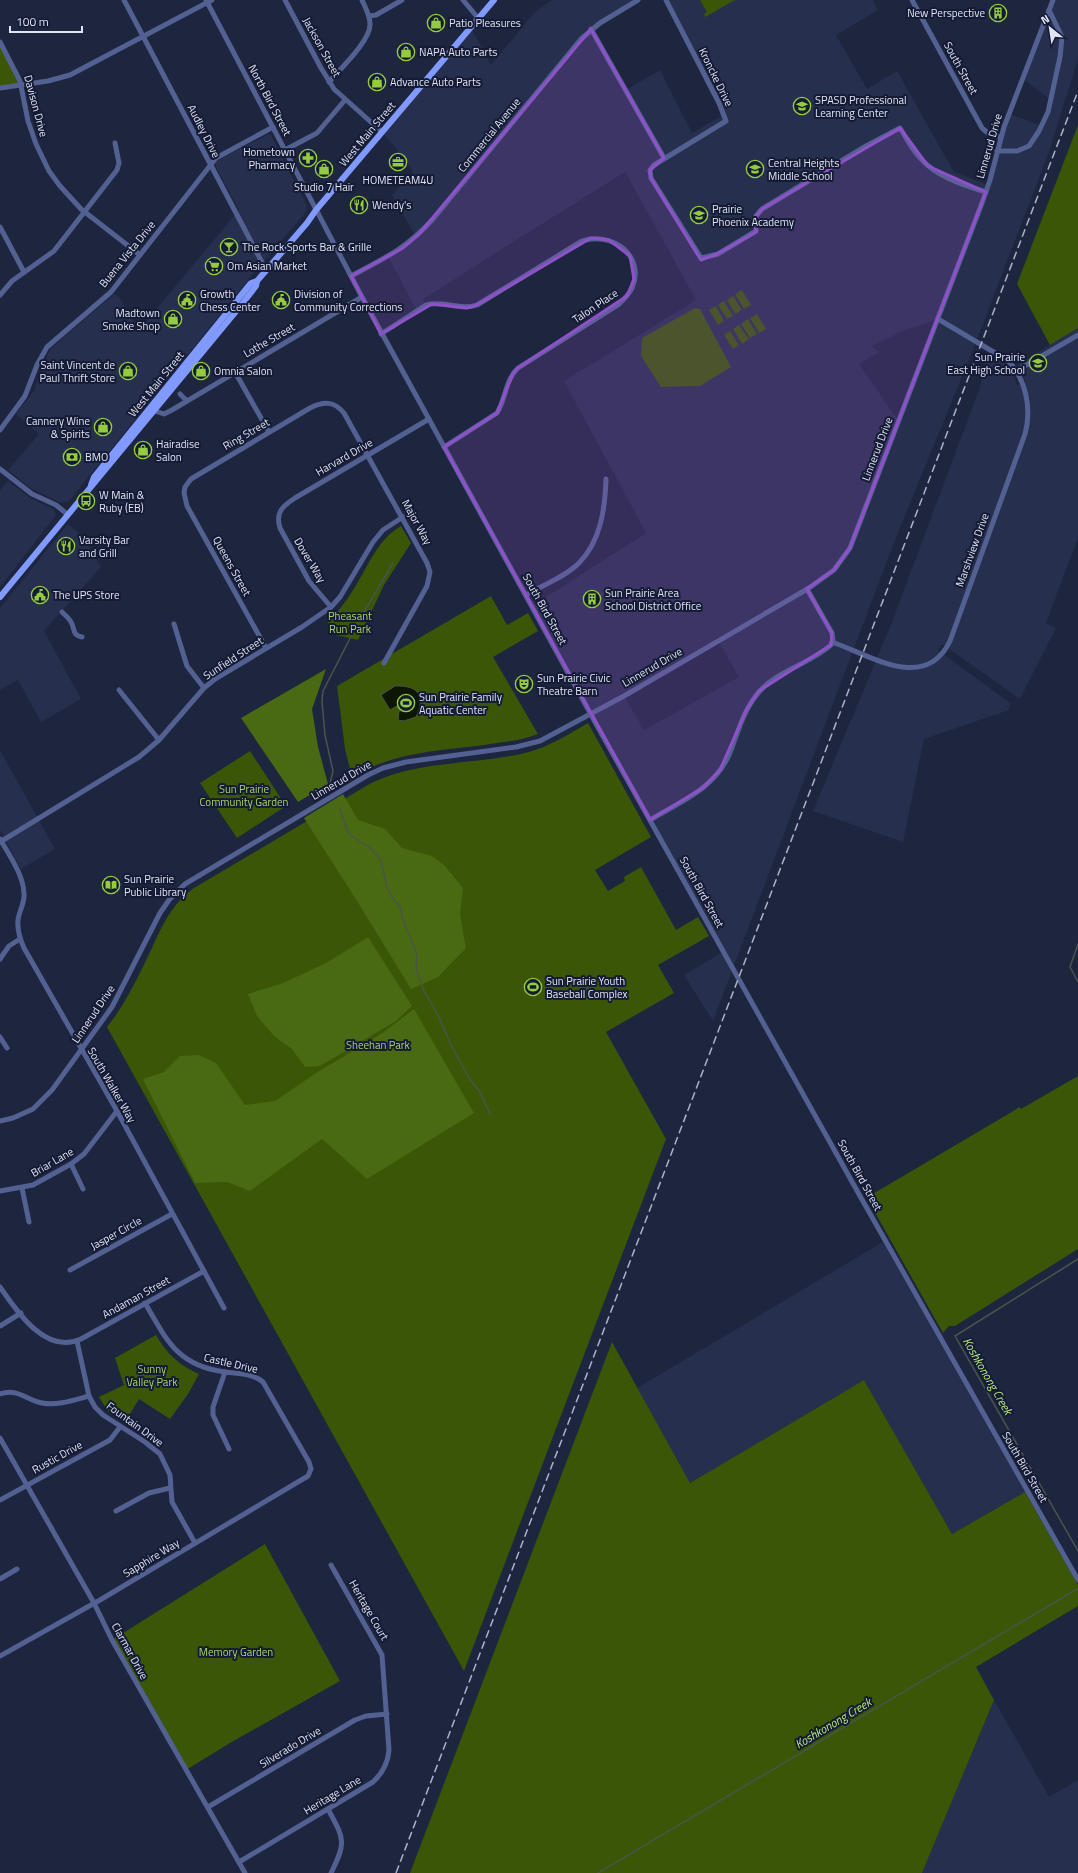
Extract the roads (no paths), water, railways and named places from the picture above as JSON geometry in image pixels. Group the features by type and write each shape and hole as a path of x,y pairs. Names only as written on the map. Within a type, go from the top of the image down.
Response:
{"main road":[{"name":"West Main Street","path":"0,598 67,514 91,486 99,480 242,304 266,270 494,0"},
{"name":"West Main Street","path":"91,486 94,477 119,445 251,283 257,281"}],"street":[{"name":"Audley Drive","path":"124,0 266,270"},
{"name":"Jackson Street","path":"284,0 329,82 345,100 382,132"},
{"path":"329,82 365,39 370,30 369,16 362,0"},
{"path":"369,16 376,15 402,0"},
{"path":"463,0 478,18"},
{"name":"Commercial Avenue","path":"351,276 403,248 420,233 574,46 592,30 638,0"},
{"name":"Kroncke Drive","path":"666,0 714,92 726,121 664,158 650,170 651,178 698,255 702,258 712,254 718,254 756,231 756,216 762,209 866,146 900,128 919,157 928,166 942,175 986,192"},
{"name":"South Street","path":"912,0 982,128 989,134 1000,137"},
{"name":"Linnerud Drive","path":"0,1121 21,1115 41,1102 81,1050 118,996 164,907 173,894 185,884 378,770 406,762 528,744 556,733 590,712 624,696 807,589 834,570 850,548 938,319 986,192 1000,137 1053,0"},
{"path":"0,88 66,77 208,1"},
{"name":"North Bird Street","path":"208,1 316,210"},
{"path":"997,151 1017,151 1029,146 1040,131 1048,112 1060,57 1062,37 1049,10"},
{"path":"592,30 664,158"},
{"name":"Davison Drive","path":"0,42 21,84 28,121 42,159 60,186 85,212 140,255"},
{"path":"285,150 317,133 345,100"},
{"name":"Buena Vista Drive","path":"0,430 25,396 37,365 47,347 112,292 210,164 222,154 273,127"},
{"path":"0,295 12,281 47,258 54,251 117,170 119,163 115,143"},
{"name":"South Bird Street","path":"316,210 381,334 848,1176 1078,1580"},
{"path":"0,227 24,272"},
{"name":"Talon Place","path":"381,334 426,305 432,304 467,308 477,305 582,241 591,238 609,240 618,244 630,256 634,267 634,278 632,288 627,296 618,305 518,368 510,378 502,406 497,413 444,447"},
{"name":"Lothe Street","path":"155,411 166,413 362,297"},
{"name":"Marshview Drive","path":"832,642 892,665 907,668 917,668 927,665 944,652 950,641 1026,434 1028,410 1026,399 1016,371 1007,360 938,319"},
{"path":"1016,371 1078,335"},
{"path":"235,372 269,432"},
{"path":"180,394 187,401"},
{"name":"Ring Street","path":"184,493 187,484 197,474 310,408 326,402"},
{"name":"Major Way","path":"326,402 336,405 344,412 428,563 430,578 384,663"},
{"name":"Harvard Drive","path":"278,520 279,511 284,505 429,419"},
{"path":"0,469 32,494 56,505 67,514"},
{"path":"526,595 579,563 589,549 602,522 606,479"},
{"name":"Queens Street","path":"184,493 187,506 266,648"},
{"name":"Sunfield Street","path":"0,841 130,764 159,740 204,688 215,679 321,615 331,607 340,597 378,536 383,530 403,517"},
{"name":"Dover Way","path":"278,520 280,528 309,581 331,607"},
{"path":"650,820 696,794 715,777 728,755 746,711 763,687 827,648 832,642 832,633 807,589"},
{"path":"62,612 70,620 73,632 78,637 82,638"},
{"path":"174,624 187,666 204,688"},
{"path":"119,690 159,740"},
{"name":"South Walker Way","path":"0,841 19,874 24,892 24,902 18,920 20,939 81,1050 117,1111 224,1308"},
{"path":"0,958 8,946 20,939"},
{"path":"0,1037 7,1048"},
{"name":"Briar Lane","path":"0,1191 33,1185 71,1164 84,1154 117,1111"},
{"path":"71,1164 84,1189"},
{"path":"22,1188 29,1222"},
{"name":"Jasper Circle","path":"70,1270 172,1214"},
{"name":"Andaman Street","path":"77,1341 204,1271"},
{"path":"0,1287 21,1313 46,1339 65,1343 77,1341"},
{"name":"Castle Drive","path":"145,1303 170,1345 182,1357 201,1367 253,1376 263,1382 309,1462 311,1469 310,1472"},
{"path":"0,1326 21,1313"},
{"name":"Fountain Drive","path":"77,1341 89,1396 98,1411 120,1427 155,1448 160,1454 170,1475 172,1502 195,1543"},
{"path":"225,1372 213,1407 213,1415 229,1449"},
{"path":"0,1394 17,1392 41,1403 50,1404 89,1396"},
{"name":"Rustic Drive","path":"0,1500 110,1440 120,1427"},
{"name":"Clarmar Drive","path":"0,1438 94,1603 112,1640 245,1873"},
{"name":"Sapphire Way","path":"0,1656 94,1603 298,1482 308,1476 310,1472"},
{"path":"116,1511 149,1493 170,1488"},
{"name":"Heritage Court","path":"331,1565 380,1649 382,1655 387,1714"},
{"path":"0,1579 17,1569"},
{"name":"Silverado Drive","path":"208,1807 355,1720 366,1716 387,1714"},
{"name":"Heritage Lane","path":"238,1862 373,1782 385,1767 389,1750 387,1714"},
{"path":"328,1809 340,1830 342,1842 342,1850 331,1873"}],"waterway":[{"path":"330,783 333,771 325,735 322,702 323,691 361,617 393,563"},
{"path":"340,809 348,833 370,848 381,860 387,888 393,899 400,906 403,920 417,954 416,968 423,989 438,1015 451,1045 469,1078 480,1092 490,1114"},
{"name":"Koshkonong Creek","path":"1078,944 1070,967 1078,982"},
{"name":"Koshkonong Creek","path":"1078,1259 955,1336 1078,1551"},
{"name":"Koshkonong Creek","path":"598,1873 1077,1589"}],"railway":[{"path":"396,1873 1078,91"}],"place":[{"name":"New Perspective","path":"998,13"},
{"name":"Patio Pleasures","path":"436,23"},
{"name":"NAPA Auto Parts","path":"406,52"},
{"name":"Advance Auto Parts","path":"377,82"},
{"name":"SPASD Professional Learning Center","path":"802,106"},
{"name":"Hometown Pharmacy","path":"308,158"},
{"name":"HOMETEAM4U","path":"398,162"},
{"name":"Studio 7 Hair","path":"324,169"},
{"name":"Central Heights Middle School","path":"755,169"},
{"name":"Wendy's","path":"359,205"},
{"name":"Prairie Phoenix Academy","path":"699,215"},
{"name":"The Rock Sports Bar & Grille","path":"229,247"},
{"name":"Om Asian Market","path":"214,266"},
{"name":"Growth Chess Center","path":"187,300"},
{"name":"Division of Community Corrections","path":"281,300"},
{"name":"Madtown Smoke Shop","path":"173,319"},
{"name":"Sun Prairie East High School","path":"1038,363"},
{"name":"Saint Vincent de Paul Thrift Store","path":"128,371"},
{"name":"Omnia Salon","path":"201,371"},
{"name":"Cannery Wine & Spirits","path":"103,427"},
{"name":"Hairadise Salon","path":"143,450"},
{"name":"BMO","path":"72,457"},
{"name":"W Main & Ruby (EB)","path":"86,501"},
{"name":"Varsity Bar and Grill","path":"66,546"},
{"name":"The UPS Store","path":"40,595"},
{"name":"Sun Prairie Area School District Office","path":"592,599"},
{"name":"Sun Prairie Civic Theatre Barn","path":"524,684"},
{"name":"Sun Prairie Family Aquatic Center","path":"406,703"},
{"name":"Sun Prairie Public Library","path":"111,885"},
{"name":"Sun Prairie Youth Baseball Complex","path":"533,987"}],"park label":[{"name":"Pheasant Run Park","path":"350,622"},
{"name":"Sun Prairie Community Garden","path":"244,795"},
{"name":"Sheehan Park","path":"378,1045"},
{"name":"Sunny Valley Park","path":"152,1375"},
{"name":"Memory Garden","path":"236,1652"}]}
